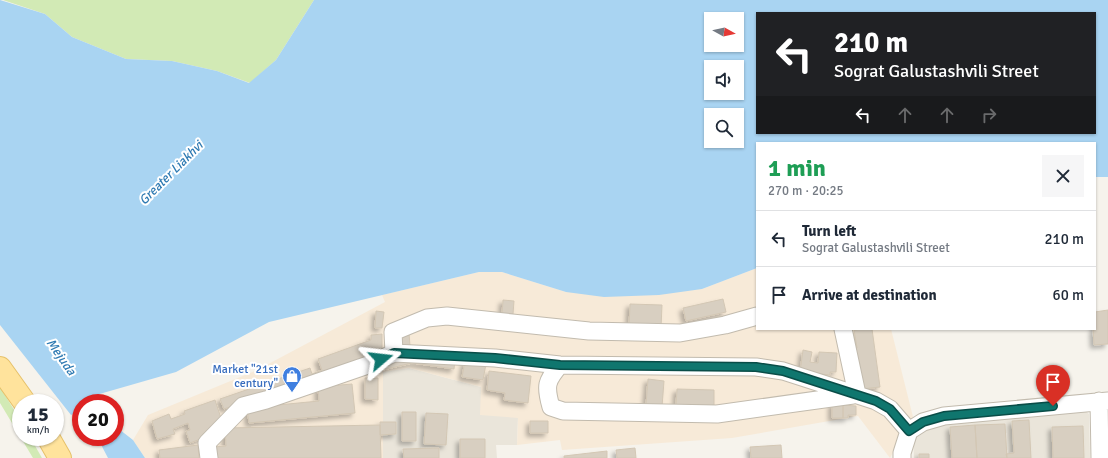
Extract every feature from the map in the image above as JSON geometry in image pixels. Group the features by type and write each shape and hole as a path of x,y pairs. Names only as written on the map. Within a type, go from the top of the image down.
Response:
{"main road":[{"path":"0,368 19,394"},
{"path":"53,446 60,458"}],"street":[{"path":"394,353 393,332 427,318 447,316 589,331 680,333 756,316"},
{"path":"843,330 857,394"},
{"path":"209,458 207,443 243,406 266,400 368,365 394,353 495,358 560,365 756,367 783,371 876,401 890,409 909,431"},
{"path":"560,365 550,376 547,392 551,407 563,411 717,414 857,394"},
{"path":"902,458 902,453 909,431 923,422 944,416 1104,401 1100,458"}],"shaded area":[{"path":"756,268 756,330 891,330 913,417 890,458 858,416 732,438 562,450 560,440 517,445 518,418 480,415 481,387 409,368 383,372 383,458 145,458 133,440 148,415 257,370 385,302 382,295 479,272 502,272 566,292 702,289"},
{"path":"409,368 481,387 518,417 517,445 496,445 497,458 383,458 383,371"},
{"path":"1084,409 1089,414 1090,458 914,458 913,435 928,426"}],"green space":[{"path":"3,0 314,0 276,60 250,83 217,71 172,61 126,59 72,37 45,14"},
{"path":"0,387 12,406 12,423 0,403"},
{"path":"26,446 35,446 42,458 33,458"}],"water":[{"path":"0,0 45,14 72,37 126,59 172,61 217,71 249,83 276,60 314,0 1108,0 1108,177 1096,177 1096,142 756,142 756,268 702,289 659,295 604,297 566,292 502,272 479,272 269,322 176,372 99,394 72,394 72,414 64,406 64,394 54,394 0,325"},
{"path":"124,433 133,440 145,458 108,458 102,446 124,446"}],"building":[{"path":"723,299 726,312 686,321 683,308"},
{"path":"503,300 514,301 513,314 502,314"},
{"path":"630,304 662,305 661,328 629,327"},
{"path":"1108,310 1108,344 1094,345 1093,330 1096,330 1096,312"},
{"path":"376,311 384,312 382,328 375,328"},
{"path":"854,330 872,330 880,387 862,389 852,348 857,348"},
{"path":"409,333 410,346 399,347 397,334"},
{"path":"382,334 382,354 224,409 220,399 310,368 312,374 322,370 318,359 371,340 371,335"},
{"path":"803,350 812,352 810,362 818,363 819,352 837,353 836,372 830,372 830,375 800,372"},
{"path":"381,360 455,360 454,369 412,363 383,370"},
{"path":"465,361 486,364 483,380 462,377"},
{"path":"489,371 531,376 528,403 504,400 505,393 487,390"},
{"path":"365,378 378,378 378,400 365,399"},
{"path":"648,379 664,381 662,407 646,405"},
{"path":"352,384 355,413 249,423 247,408 319,401 318,387"},
{"path":"677,389 714,390 714,406 676,405"},
{"path":"215,400 222,421 211,435 190,443 186,431 190,430 188,423 173,429 175,434 157,439 152,421 169,414 171,419 185,414 184,411"},
{"path":"832,403 843,403 843,418 832,418"},
{"path":"843,405 856,406 856,415 848,415 848,418 843,418"},
{"path":"402,412 416,412 416,441 402,441"},
{"path":"426,413 448,414 446,445 424,444"},
{"path":"1029,420 1031,458 1007,458 1006,454 1014,453 1012,421"},
{"path":"530,421 548,421 548,433 530,433"},
{"path":"380,422 396,422 396,434 380,435"},
{"path":"1005,424 1007,458 977,458 975,425"},
{"path":"380,425 381,458 213,458 213,447 226,446 225,428"},
{"path":"975,425 977,458 952,458 950,427"},
{"path":"1083,426 1084,458 1053,458 1052,427"},
{"path":"460,439 485,439 485,458 460,458"},
{"path":"198,445 199,458 160,458 159,450"},
{"path":"781,445 782,458 751,458 750,447"},
{"path":"439,448 439,458 404,458 403,449"},
{"path":"635,448 636,458 617,458 616,450"},
{"path":"607,451 607,458 564,458 564,456"},
{"path":"919,454 929,454 929,458 919,458"}],"place":[{"name":"Market \"21st century\"","path":"292,393"}],"route":[{"path":"381,359 394,353 495,358 560,365 756,367 783,371 876,401 890,409 909,431 923,422 944,416 1053,406"}],"water label":[{"name":"Greater Liakhvi","path":"171,173"},
{"name":"Mejuda","path":"61,357"}]}
